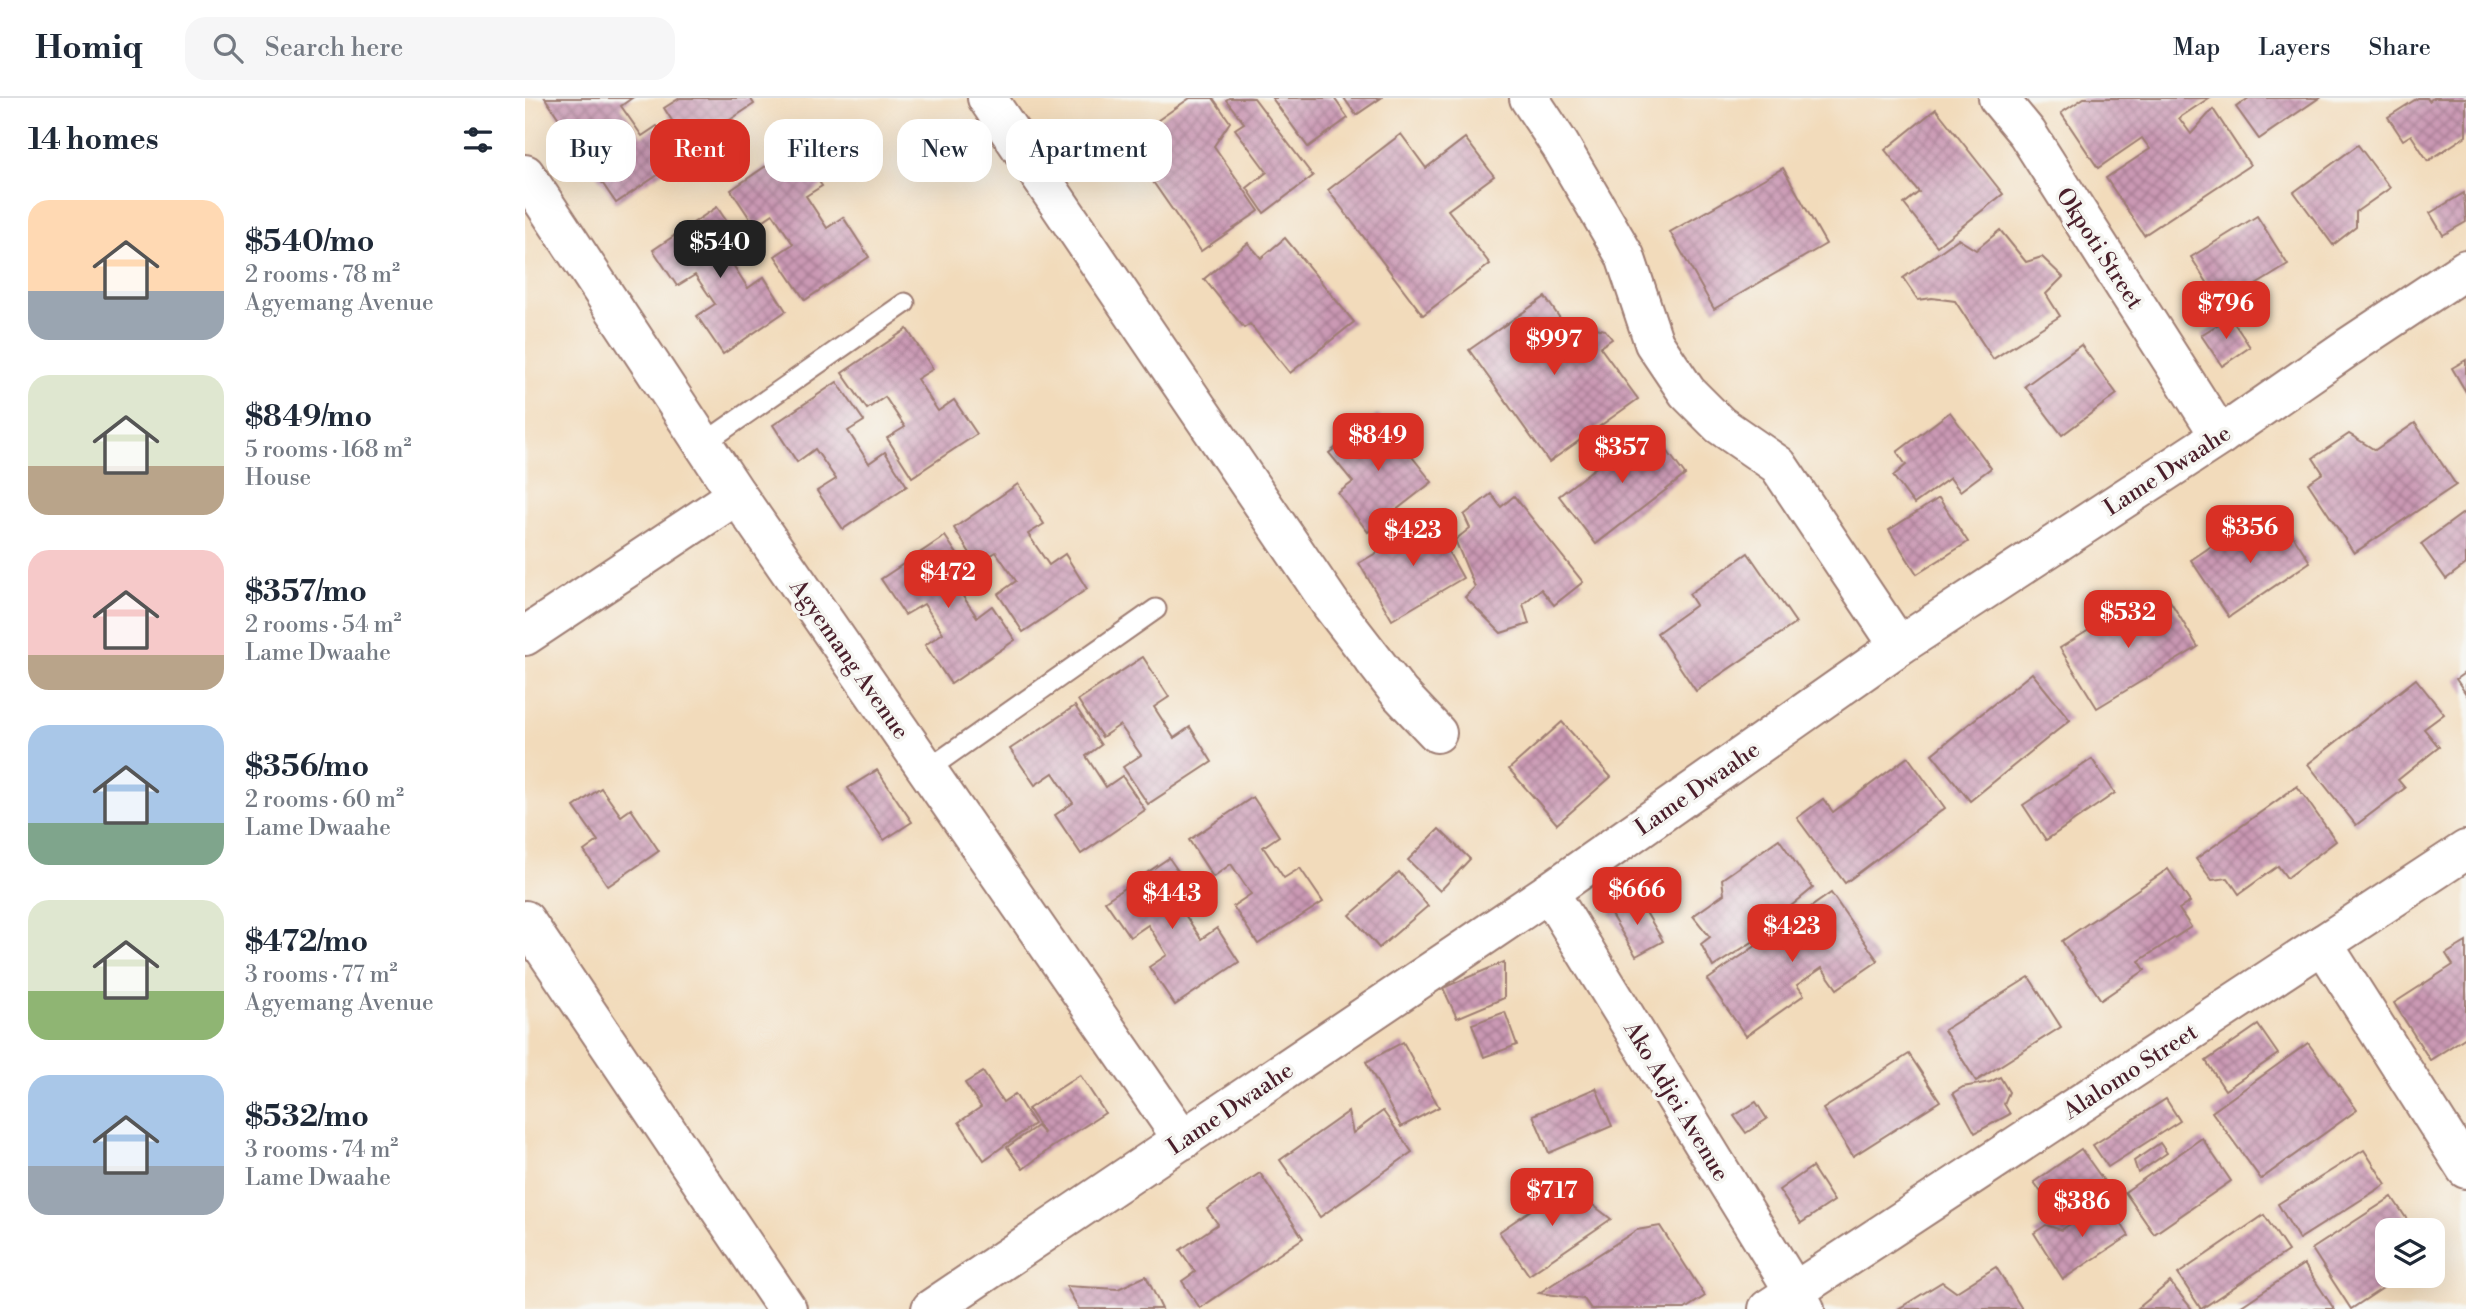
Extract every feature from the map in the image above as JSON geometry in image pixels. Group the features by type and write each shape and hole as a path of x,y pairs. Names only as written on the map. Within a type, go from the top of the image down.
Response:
{"street":[{"path":"987,98 1332,606 1401,694 1437,733"},
{"path":"1529,98 1625,256 1654,343 1687,392 1720,425 1777,465 1899,646"},
{"name":"Okpoti Street","path":"1999,98 2027,134 2220,436"},
{"name":"Agyemang Avenue","path":"525,174 737,495 1183,1140"},
{"name":"Lame Dwaahe","path":"930,1309 1549,892 1899,646 2220,436 2466,269"},
{"path":"525,636 737,495"},
{"name":"Alalomo Street","path":"1789,1303 2466,850"},
{"name":"Ako Adjei Avenue","path":"1549,892 1789,1303"},
{"path":"525,920 787,1309"},
{"path":"2323,944 2466,1169"}],"lane":[{"path":"703,444 905,303"},
{"path":"927,770 1156,609"}],"building":[{"path":"545,98 632,98 621,106 630,119 559,119"},
{"path":"680,98 750,98 754,104 731,119 671,119 664,108"},
{"path":"1190,98 1213,98 1230,122 1214,146 1259,211 1201,251 1153,182 1172,182 1172,119 1160,119"},
{"path":"1254,98 1313,176 1264,213 1247,188 1267,172 1235,129 1244,123 1226,100"},
{"path":"1272,98 1334,98 1348,118 1308,147"},
{"path":"1344,98 1381,98 1356,115"},
{"path":"2084,98 2209,98 2179,118 2191,134 2213,109 2250,165 2144,235 2106,178 2150,149 2142,138 2098,168 2061,113"},
{"path":"2249,98 2319,98 2259,139 2236,107"},
{"path":"2418,98 2427,98 2429,101 2433,98 2466,98 2466,136 2428,161 2411,135 2403,140 2388,117"},
{"path":"1936,109 2003,194 1937,246 1904,204 1919,192 1885,150"},
{"path":"636,127 642,136 650,131 650,180 616,203 602,182 636,182"},
{"path":"1401,134 1426,168 1465,138 1494,176 1448,210 1490,264 1423,315 1328,190"},
{"path":"2358,145 2390,188 2356,212 2356,227 2333,245 2294,192"},
{"path":"764,167 764,182 819,182 822,186 806,196 827,228 843,217 869,257 805,300 775,256 793,244 773,214 755,226 731,190 743,182 750,182 750,177"},
{"path":"1783,168 1826,244 1714,309 1670,232"},
{"path":"2464,193 2466,222 2443,235 2430,213"},
{"path":"717,207 743,246 728,257 748,288 764,277 786,311 723,354 697,316 715,304 695,275 677,286 653,250"},
{"path":"2257,216 2288,265 2222,306 2191,257"},
{"path":"2000,230 2026,262 2042,257 2063,277 2046,294 2060,316 1993,359 1955,301 1932,298 1918,300 1903,278 1958,239 1976,250"},
{"path":"1285,238 1354,322 1290,373 1250,324 1244,328 1204,279 1248,243 1261,258"},
{"path":"1545,297 1562,321 1605,330 1612,339 1600,347 1638,399 1549,462 1469,350"},
{"path":"2230,317 2250,347 2222,366 2201,335"},
{"path":"907,329 933,369 917,379 938,411 954,400 977,434 912,477 887,438 905,427 885,397 867,409 842,373"},
{"path":"2081,345 2117,394 2062,435 2025,386"},
{"path":"2466,360 2466,392 2452,368"},
{"path":"837,382 864,421 848,431 869,463 885,452 907,486 843,529 817,491 836,479 815,449 797,462 773,425"},
{"path":"1950,412 1991,468 1960,491 1950,478 1914,504 1893,476 1906,465 1897,452"},
{"path":"1378,414 1432,482 1368,532 1338,493 1353,482 1329,453"},
{"path":"2415,423 2456,485 2354,553 2308,483 2323,473 2313,458 2349,434 2375,450"},
{"path":"1649,426 1685,475 1596,544 1559,496"},
{"path":"1018,484 1044,524 1028,534 1049,565 1065,554 1087,589 1023,632 998,594 1016,581 996,552 977,564 954,528"},
{"path":"1491,494 1501,507 1514,496 1583,582 1554,605 1541,589 1523,604 1529,624 1501,633 1465,597 1475,587 1455,540 1470,528 1464,515"},
{"path":"1939,498 1968,542 1917,574 1889,530"},
{"path":"2466,511 2466,564 2446,579 2421,544"},
{"path":"1447,512 1449,553 1463,578 1392,620 1359,563"},
{"path":"2281,517 2310,562 2229,617 2191,560 2234,531 2242,543"},
{"path":"945,536 971,575 956,586 977,617 992,606 1015,640 951,684 925,645 943,633 924,604 905,615 881,579"},
{"path":"1748,553 1796,623 1696,691 1657,633 1696,605 1689,594"},
{"path":"2166,594 2198,647 2097,708 2060,648 2110,617 2115,625"},
{"path":"1143,657 1169,697 1154,707 1174,738 1190,727 1212,762 1148,804 1123,767 1141,755 1120,725 1102,737 1078,700"},
{"path":"2466,672 2466,694 2456,679"},
{"path":"2032,673 2070,720 1970,801 1932,754"},
{"path":"2416,679 2444,714 2424,729 2439,747 2398,780 2405,788 2356,825 2308,764"},
{"path":"1075,706 1101,745 1086,756 1106,787 1122,776 1145,810 1081,854 1055,815 1073,803 1053,773 1035,785 1010,749"},
{"path":"1562,722 1611,777 1557,824 1509,769"},
{"path":"1908,757 1945,808 1845,883 1797,818 1823,799 1833,812"},
{"path":"2092,759 2115,793 2046,840 2023,805"},
{"path":"877,770 912,822 884,840 848,788"},
{"path":"2297,786 2336,841 2287,878 2278,866 2239,894 2228,878 2212,880 2196,859"},
{"path":"601,788 621,816 631,809 659,851 608,886 584,851 598,841 574,807"},
{"path":"1253,797 1279,836 1263,847 1284,878 1300,868 1323,902 1258,944 1233,906 1251,894 1231,864 1213,877 1189,840"},
{"path":"1439,829 1470,859 1440,891 1408,860"},
{"path":"1779,839 1813,888 1791,906 1790,918 1713,967 1701,944 1710,937 1693,916 1724,894 1722,879"},
{"path":"1169,858 1196,897 1180,907 1201,939 1217,928 1239,962 1175,1005 1149,967 1167,955 1148,925 1130,937 1105,901"},
{"path":"2168,869 2190,902 2179,909 2191,927 2139,961 2145,970 2101,1000 2062,941"},
{"path":"1399,872 1428,906 1379,948 1350,915"},
{"path":"1831,893 1878,961 1837,989 1822,968 1797,985 1804,995 1746,1036 1707,980"},
{"path":"1637,897 1663,941 1636,956 1610,913"},
{"path":"2466,942 2466,1037 2430,1060 2394,1003 2453,965 2446,954"},
{"path":"1504,962 1504,998 1457,1018 1443,988"},
{"path":"2029,977 2061,1027 1976,1081 1944,1030"},
{"path":"1505,1012 1517,1045 1484,1057 1472,1024"},
{"path":"2258,1025 2278,1054 2225,1090 2206,1061"},
{"path":"1403,1042 1439,1107 1401,1127 1366,1062"},
{"path":"2308,1043 2357,1110 2261,1179 2212,1112"},
{"path":"1909,1054 1940,1101 1853,1156 1823,1109"},
{"path":"983,1072 1003,1102 1015,1094 1034,1124 984,1160 959,1122 981,1107 965,1083"},
{"path":"1080,1075 1105,1113 1023,1169 1007,1147 1037,1126 1044,1134 1028,1109"},
{"path":"2000,1077 2009,1092 2004,1104 2010,1114 1975,1133 1953,1093 1963,1087 1990,1082"},
{"path":"1596,1088 1612,1126 1549,1153 1533,1115"},
{"path":"2166,1099 2180,1121 2108,1167 2093,1145"},
{"path":"1756,1102 1767,1119 1746,1133 1734,1116"},
{"path":"1383,1111 1412,1152 1320,1217 1280,1160 1348,1112 1353,1133"},
{"path":"2202,1138 2231,1181 2154,1234 2125,1192"},
{"path":"2160,1143 2167,1153 2138,1173 2134,1161"},
{"path":"2081,1149 2109,1188 2061,1221 2034,1182"},
{"path":"2364,1150 2386,1184 2299,1239 2278,1204"},
{"path":"1812,1167 1834,1201 1801,1223 1779,1190"},
{"path":"1260,1173 1303,1238 1200,1308 1182,1281 1195,1272 1180,1250 1218,1224 1207,1209"},
{"path":"1567,1185 1611,1219 1529,1275 1499,1232"},
{"path":"2392,1197 2406,1218 2375,1218 2375,1288 2383,1288 2351,1309 2312,1249"},
{"path":"2107,1201 2129,1236 2063,1279 2034,1233 2046,1225 2061,1230"},
{"path":"2264,1215 2288,1251 2201,1309 2178,1274"},
{"path":"1660,1226 1705,1296 1685,1309 1591,1309 1584,1299 1539,1293 1637,1230"},
{"path":"2304,1264 2334,1309 2237,1309"},
{"path":"1996,1267 2022,1309 1898,1309 1942,1282 1956,1292"},
{"path":"1146,1276 1162,1309 1079,1309 1066,1286 1118,1289"},
{"path":"2170,1282 2192,1309 2137,1309"}]}
